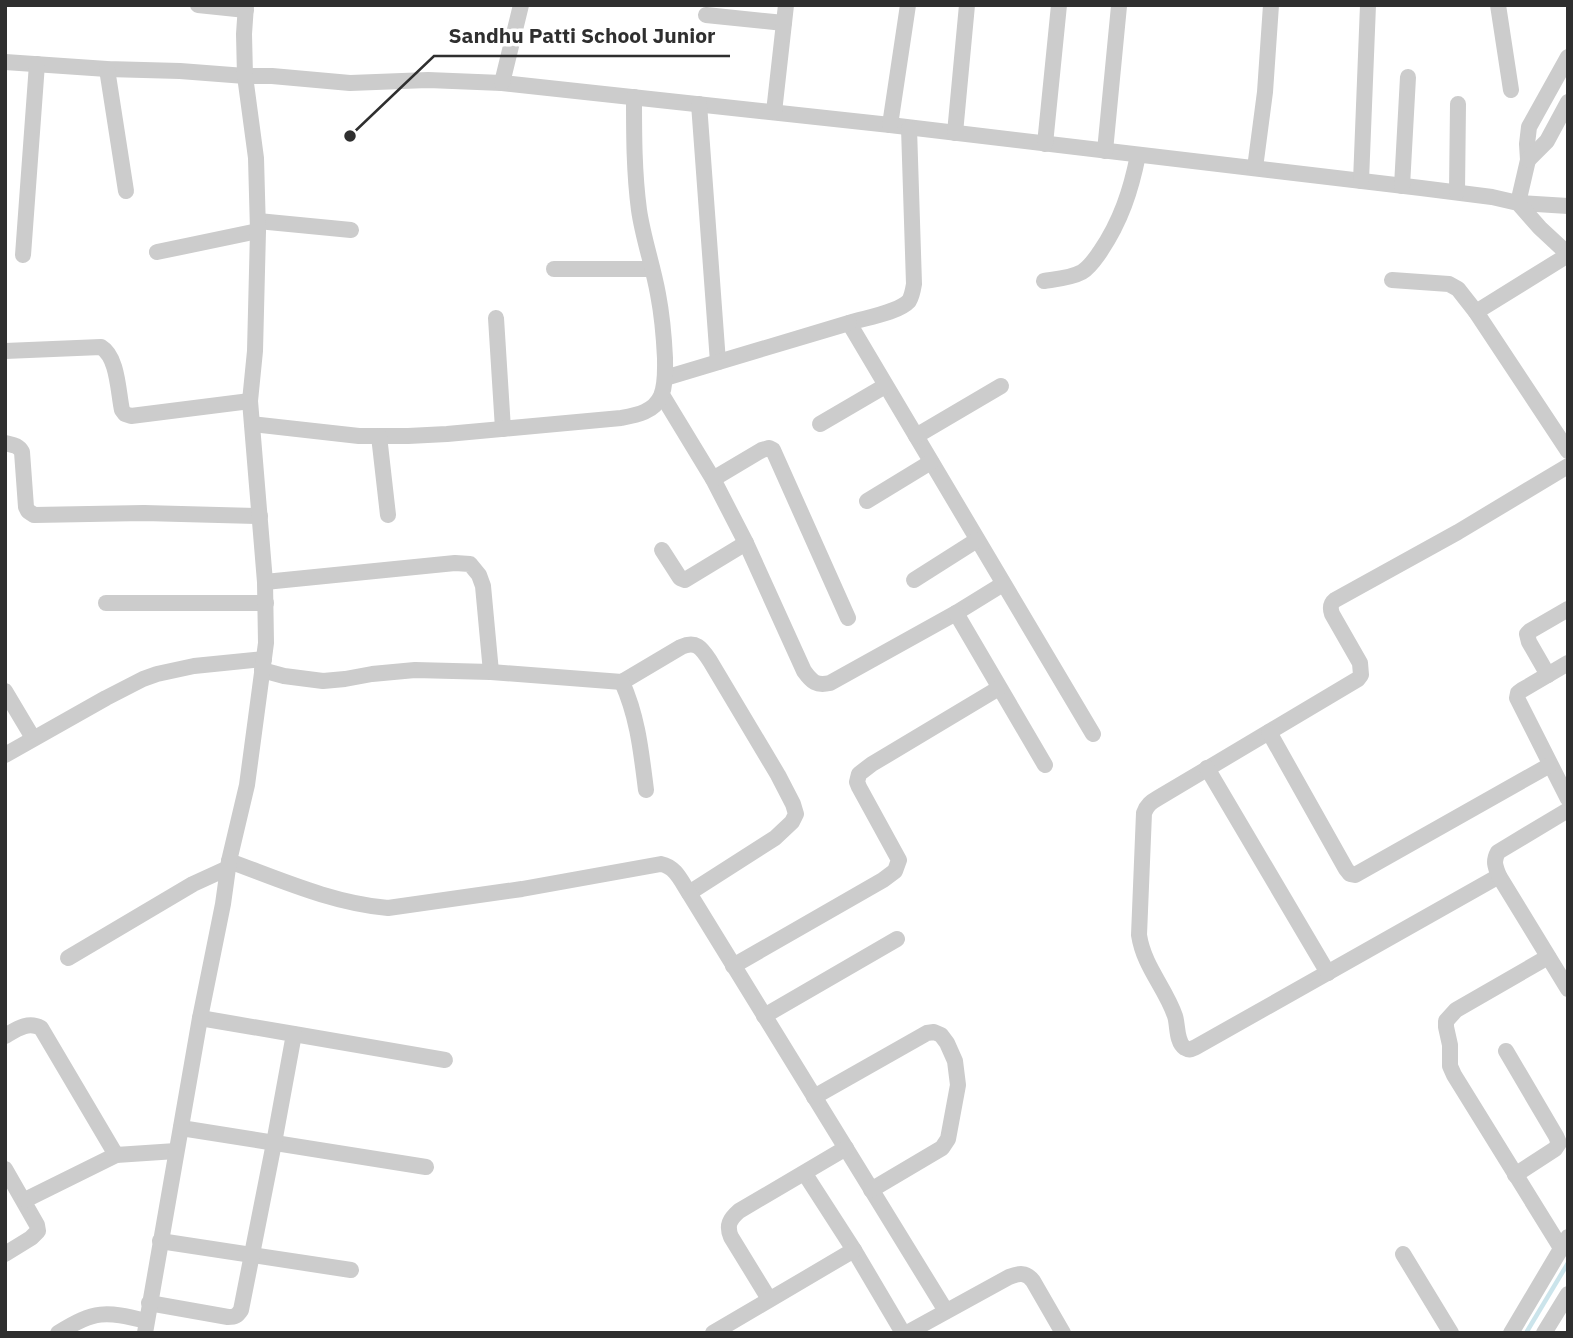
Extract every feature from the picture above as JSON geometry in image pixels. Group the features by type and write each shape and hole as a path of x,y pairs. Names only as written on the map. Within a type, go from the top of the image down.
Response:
{"street":[{"path":"58,1333 84,1318 102,1313 112,1313 146,1327 228,864 247,785 266,643 265,582 250,401 255,351 258,226 256,158 246,76 246,8 198,5"},
{"path":"502,83 522,5"},
{"path":"774,113 786,5"},
{"path":"890,125 908,5"},
{"path":"955,133 967,5"},
{"path":"1045,144 1059,5"},
{"path":"1255,168 1265,92 1271,5"},
{"path":"1362,181 1368,5"},
{"path":"1498,5 1511,89"},
{"path":"1105,151 1119,6"},
{"path":"706,15 784,23"},
{"path":"1518,203 1528,160 1529,127 1568,57"},
{"path":"5,62 272,76 350,83 428,80 502,83 890,125 1457,192 1518,203 1568,206"},
{"path":"23,255 37,64"},
{"path":"107,69 127,191"},
{"path":"1402,186 1408,77"},
{"path":"252,424 359,436 447,435 647,412 662,395 665,378 664,340 659,295 638,202 634,97"},
{"path":"1528,160 1547,141 1568,102"},
{"path":"699,104 718,362"},
{"path":"1457,192 1458,104"},
{"path":"665,378 894,310 908,301 914,284 909,128"},
{"path":"1044,281 1078,274 1093,262 1110,238 1125,206 1138,155"},
{"path":"1476,312 1568,255 1539,228 1518,203"},
{"path":"157,252 258,226 351,230"},
{"path":"554,269 652,269"},
{"path":"1392,280 1449,284 1462,293 1568,451"},
{"path":"496,318 503,429"},
{"path":"849,323 1093,734"},
{"path":"5,351 101,347 109,354 114,365 122,410 131,416 250,401"},
{"path":"820,424 885,386"},
{"path":"916,436 1002,386"},
{"path":"662,395 713,479 746,543 799,659 809,678 815,683 830,683 1003,584"},
{"path":"379,436 388,514"},
{"path":"5,443 16,446 22,452 25,503 34,516 144,513 260,516"},
{"path":"713,479 762,450 773,450 848,618"},
{"path":"867,501 931,462"},
{"path":"1499,876 1190,1049 1182,1044 1174,1014 1142,950 1139,935 1144,813 1149,803 1358,679 1361,675 1360,663 1330,608 1335,600 1458,532 1568,466"},
{"path":"914,580 977,540"},
{"path":"662,550 680,578 685,580 746,543"},
{"path":"265,582 455,563 470,564 479,575 483,586 491,672"},
{"path":"106,603 266,603"},
{"path":"1548,675 1527,634 1568,609"},
{"path":"956,613 1045,765"},
{"path":"5,755 106,698 157,674 194,666 263,665 284,676 323,681 415,670 491,672 622,682 691,644 701,648 778,775 796,814 786,829 775,838 689,893"},
{"path":"1568,663 1522,690 1517,698 1568,799"},
{"path":"622,682 638,727 646,790"},
{"path":"733,966 895,872 900,860 859,787 859,774 999,688"},
{"path":"5,691 33,738"},
{"path":"1269,732 1346,869 1355,875 1550,765"},
{"path":"1207,768 1328,973"},
{"path":"1568,810 1497,852 1494,858 1499,876 1568,989"},
{"path":"68,958 228,864 334,898 388,908 522,889 661,864 669,865 689,893 946,1311"},
{"path":"764,1016 897,939"},
{"path":"1511,1333 1564,1242 1515,1175 1454,1075 1450,1066 1446,1021 1455,1010 1548,957"},
{"path":"200,1018 445,1060"},
{"path":"5,1036 24,1026 41,1028 116,1155"},
{"path":"814,1097 927,1032 941,1035 947,1042 955,1061 958,1085 948,1139 942,1147 871,1190"},
{"path":"149,1303 234,1317 241,1310 294,1034"},
{"path":"1506,1051 1559,1143 1555,1149 1515,1175"},
{"path":"181,1128 426,1167"},
{"path":"769,1299 731,1237 728,1223 739,1211 846,1148"},
{"path":"25,1200 116,1155 176,1151"},
{"path":"5,1168 25,1200 38,1231 5,1254"},
{"path":"805,1174 905,1333 1009,1277 1022,1273 1032,1281 1063,1333"},
{"path":"160,1241 351,1270"},
{"path":"713,1333 854,1250"},
{"path":"1404,1254 1451,1333"},
{"path":"1544,1333 1565,1305"}],"waterway":[{"path":"1526,1333 1568,1263"}],"place":[{"name":"Sandhu Patti School Junior","path":"350,136"}]}
